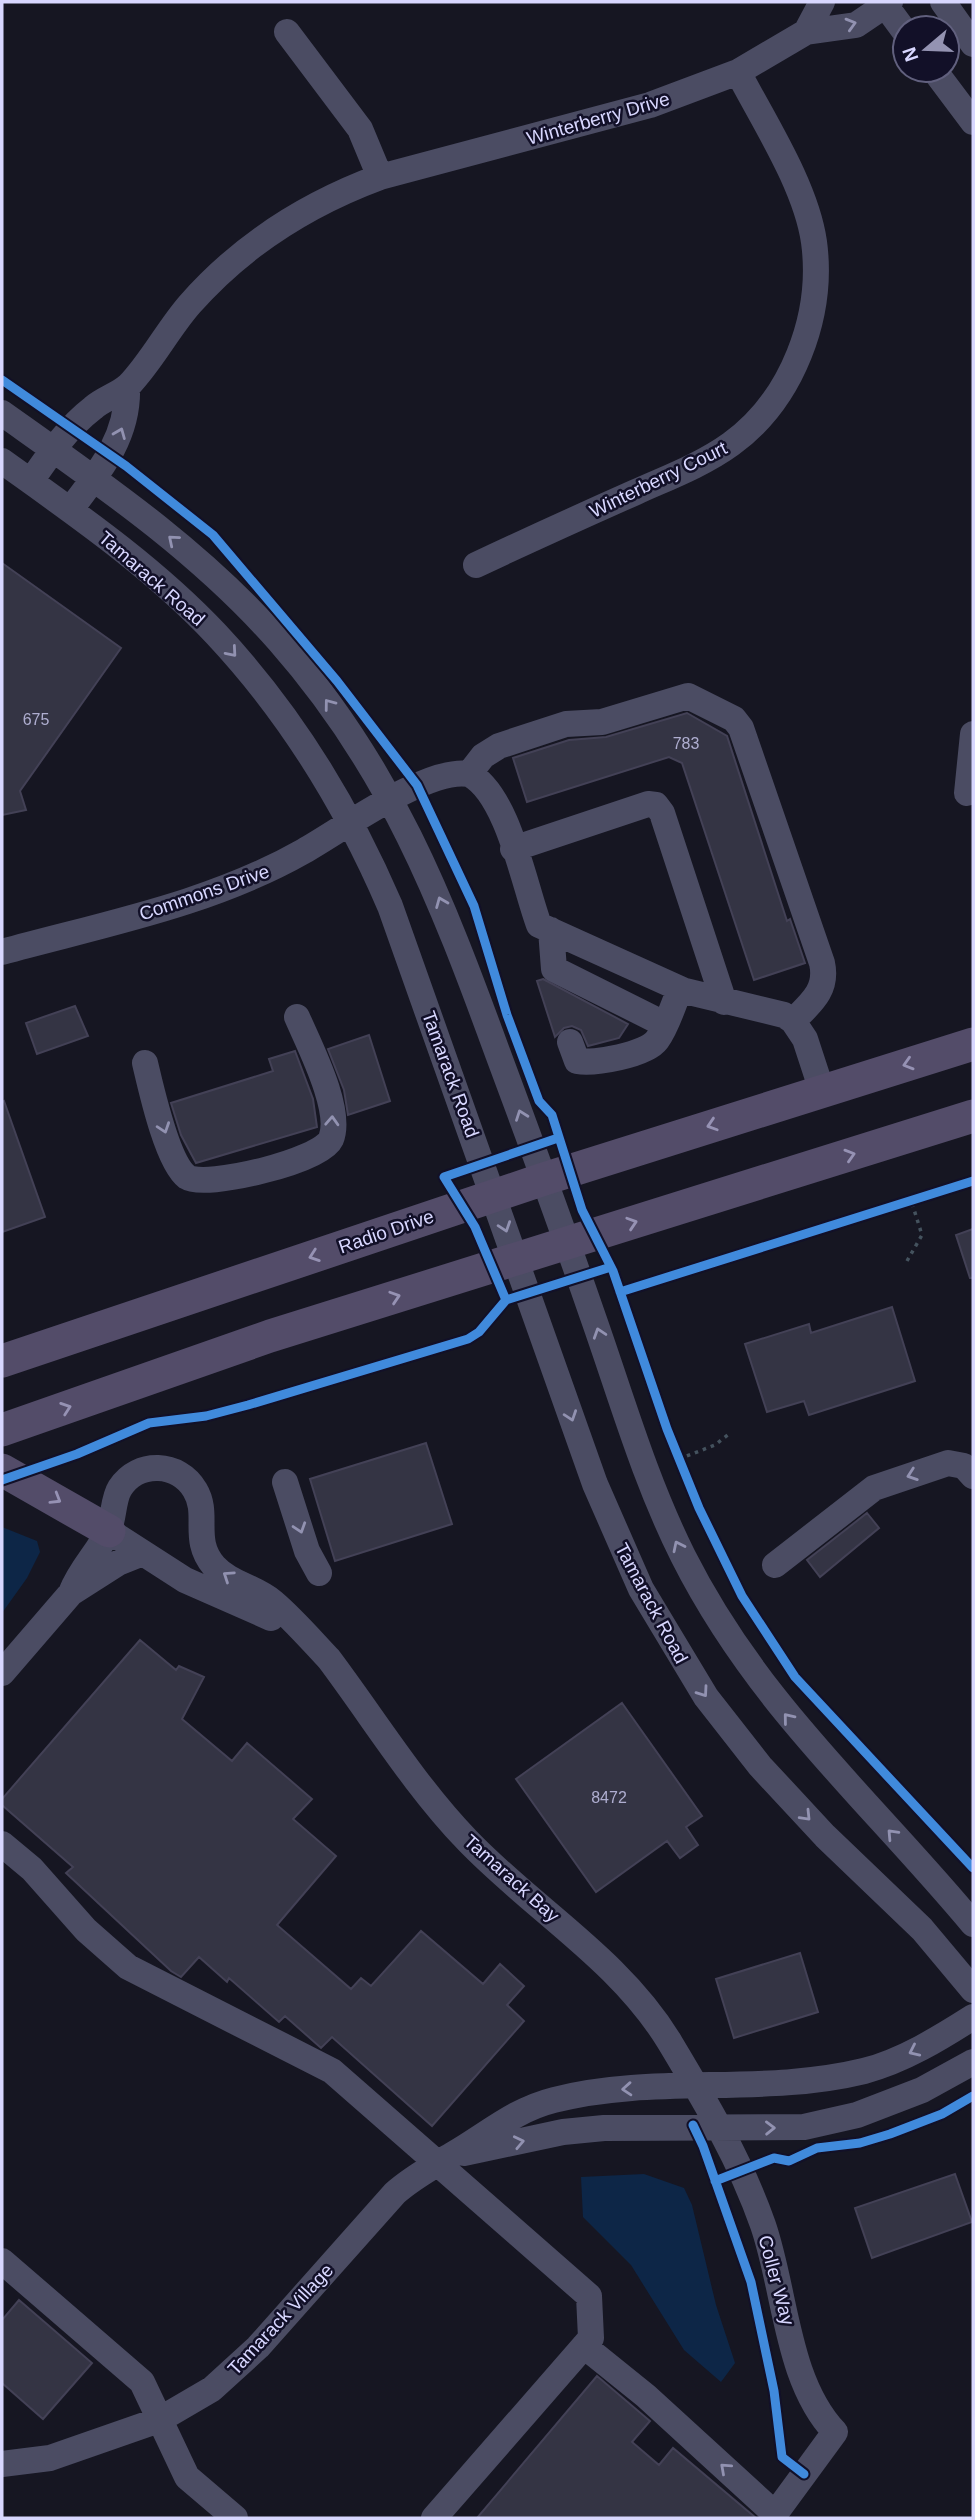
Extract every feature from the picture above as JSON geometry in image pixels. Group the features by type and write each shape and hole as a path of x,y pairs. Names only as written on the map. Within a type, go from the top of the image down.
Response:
{"main road":[{"name":"Radio Drive","path":"2,1361 494,1195 973,1044"},
{"path":"2,1430 270,1336 973,1116"},
{"path":"2,1469 109,1531"}],"street":[{"path":"806,32 822,2"},
{"path":"943,2 973,44"},
{"name":"Winterberry Drive","path":"31,481 53,450 90,410 127,387 190,304 247,251 299,213 337,193 380,177 650,105 738,72 806,32 856,25 886,3"},
{"path":"287,32 360,129 380,177"},
{"name":"Winterberry Court","path":"476,565 696,465 731,444 783,388 801,348 811,315 815,278 813,240 792,178 738,72"},
{"path":"944,84 973,122"},
{"path":"70,510 94,478 122,432 128,409 127,387"},
{"path":"2,413 94,478 191,555 277,638 369,760 392,800 437,892 544,1179 641,1462 662,1514 710,1606 749,1666 805,1738 973,1924"},
{"name":"Tamarack Road","path":"2,461 130,555 215,633 274,701 324,776 352,824 390,905 604,1507 640,1590 706,1697 760,1766 825,1836 922,1929 973,1990"},
{"path":"793,1021 820,992 824,971 743,734 734,719 688,696 680,696 603,722 570,723 499,746 483,756 469,774 478,779 491,794 539,925 680,989 785,1015 793,1021 805,1039 822,1091"},
{"path":"967,793 973,734"},
{"name":"Commons Drive","path":"2,952 184,902 234,885 286,861 440,775 469,774"},
{"path":"513,849 648,804 656,805 662,813 724,1002"},
{"path":"551,930 554,969 664,1024"},
{"path":"570,1042 577,1061 591,1064 648,1048 657,1040 680,989"},
{"path":"145,1063 175,1159 185,1175 196,1181 259,1174 320,1151 331,1138 332,1109 298,1017"},
{"path":"775,1565 874,1488 948,1463 964,1466 973,1476"},
{"name":"Tamarack Bay","path":"301,1632 185,1580 109,1531 119,1489 136,1473 154,1467 170,1469 187,1479 197,1492 200,1537 206,1555 216,1568 231,1580 272,1600 329,1659 468,1841 571,1931 629,1988 667,2038 720,2126"},
{"path":"285,1482 307,1551 319,1573"},
{"path":"71,1593 80,1571 109,1531"},
{"path":"2,1673 71,1593 118,1563 143,1553"},
{"path":"2,1844 32,1868 86,1930 128,1967 331,2071 444,2160 589,2296 591,2338 433,2518"},
{"name":"Tamarack Village","path":"2,2464 50,2458 159,2420 186,2406 237,2370 375,2213 416,2175 444,2160 518,2111 595,2091 695,2085 755,2085 823,2079 867,2070 912,2052 973,2017"},
{"name":"Tamarack Village","path":"444,2160 563,2133 604,2128 804,2127 858,2115 922,2091 973,2062"},
{"name":"Coller Way","path":"720,2126 742,2171 763,2227 801,2378 822,2418 835,2432 774,2516"},
{"path":"2,2261 142,2382 187,2477 235,2518"},
{"path":"584,2346 646,2396 774,2516"}],"path":[{"path":"898,1205 924,1196"},
{"path":"907,1261 922,1235 911,1200"},
{"path":"679,1459 715,1445 729,1434"},
{"path":"675,1449 684,1471"}],"water":[{"path":"2,1527 37,1541 40,1552 27,1578 2,1613"},
{"path":"644,2174 684,2188 692,2205 716,2305 735,2363 721,2382 684,2350 631,2265 583,2217 581,2177"}],"building":[{"path":"2,563 121,648 20,791 26,810 2,815"},
{"path":"687,713 727,736 787,921 790,919 805,963 754,980 682,763 669,757 527,802 513,758 569,740 606,737"},
{"path":"543,979 628,1024 619,1038 588,1046 581,1030 572,1026 564,1028 555,1037 537,981"},
{"path":"75,1006 88,1036 37,1054 26,1023"},
{"path":"369,1035 390,1101 348,1115 344,1090 328,1049"},
{"path":"295,1051 313,1099 317,1127 196,1163 181,1135 171,1103 273,1071 269,1059"},
{"path":"4,1101 45,1217 2,1232 2,1102"},
{"path":"973,1229 973,1278 970,1278 956,1235"},
{"path":"892,1307 915,1381 809,1415 804,1401 767,1412 745,1344 809,1324 811,1333"},
{"path":"426,1443 452,1524 335,1561 310,1479"},
{"path":"867,1513 879,1528 820,1577 807,1560"},
{"path":"140,1640 176,1670 179,1666 204,1677 182,1719 232,1761 247,1743 312,1799 293,1819 336,1856 277,1925 351,1989 361,1978 371,1986 421,1931 483,1984 500,1964 524,1986 507,2005 524,2021 432,2126 332,2037 321,2048 285,2016 279,2022 229,1978 227,1982 199,1957 181,1977 171,1971 66,1873 73,1867 2,1805 2,1799"},
{"path":"622,1703 702,1816 686,1827 698,1845 680,1858 667,1841 596,1892 516,1779"},
{"path":"800,1953 818,2012 734,2038 716,1979"},
{"path":"955,2174 972,2222 872,2258 855,2208"},
{"path":"19,2300 92,2363 43,2419 2,2383 2,2320"},
{"path":"597,2376 650,2421 632,2442 659,2465 673,2448 756,2518 477,2518"}],"cycle path":[{"path":"2,380 126,466 213,535 337,681 417,785 474,906 507,1015 539,1101 552,1115 582,1210 613,1271 667,1429 699,1508 742,1596 795,1677 973,1868"},
{"path":"506,1300 475,1227 444,1177 558,1138"},
{"path":"620,1292 973,1181"},
{"path":"2,1480 77,1454 149,1423 206,1416 248,1405 468,1339 479,1332 506,1300 611,1267"},
{"path":"715,2181 774,2158 789,2161 817,2148 860,2143 890,2134 942,2114 973,2096"},
{"path":"693,2125 703,2146 751,2282 774,2391 782,2457 804,2474"}]}
